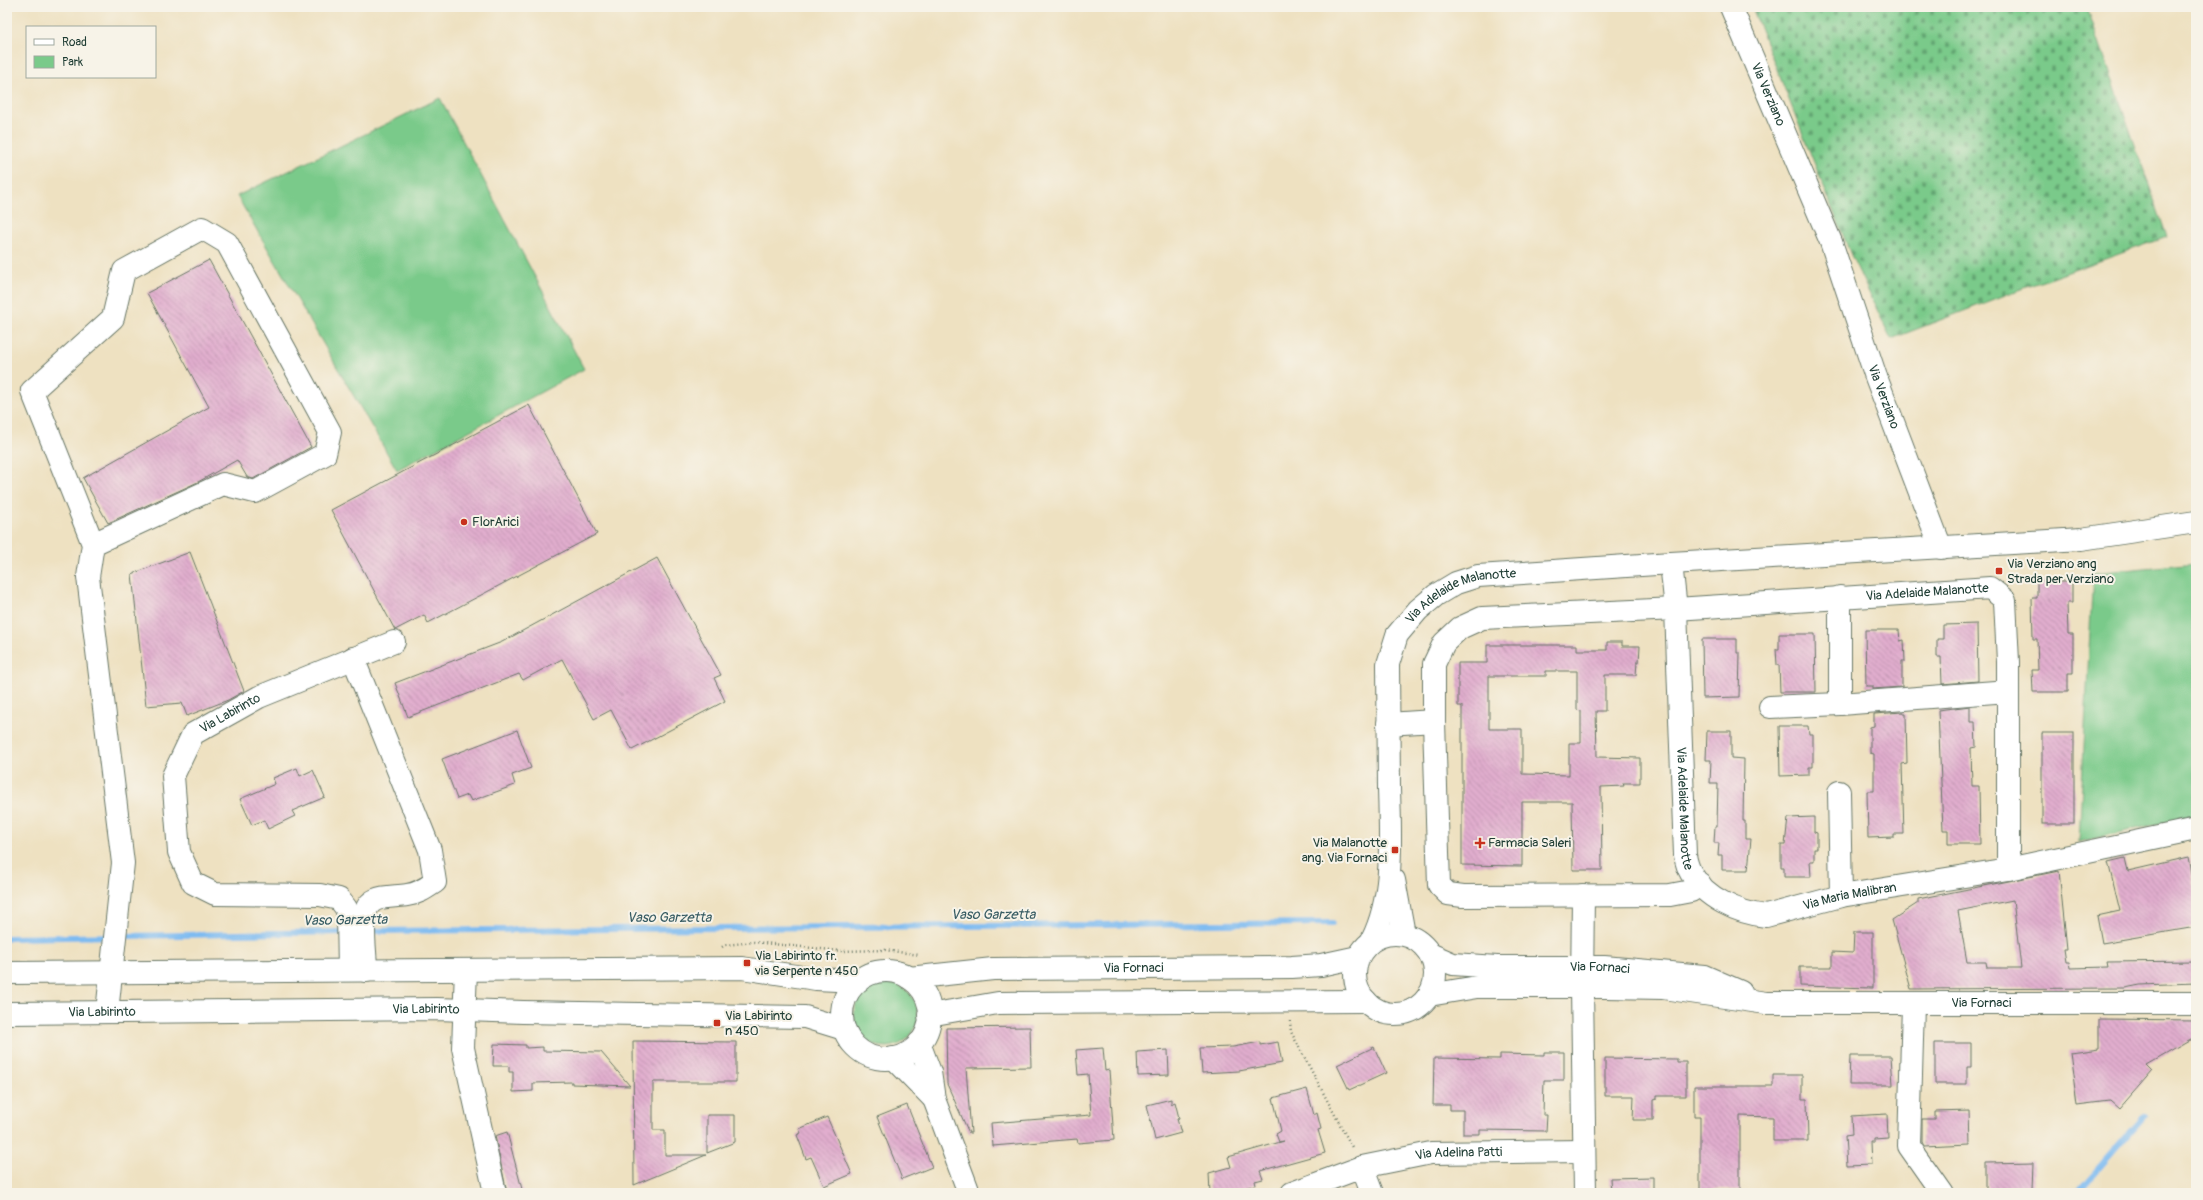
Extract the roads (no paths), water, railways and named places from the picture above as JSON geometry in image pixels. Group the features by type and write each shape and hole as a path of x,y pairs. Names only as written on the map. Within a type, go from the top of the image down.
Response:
{"street":[{"name":"Via Verziano","path":"1731,7 1831,242 1876,377 1941,548"},
{"path":"93,544 223,484 255,492 325,454 330,432 227,243 202,228 124,271 113,318 32,391 93,544 88,577 123,863 110,971 107,1012"},
{"path":"1941,548 2081,539 2196,522"},
{"name":"Via Adelaide Malanotte","path":"1372,940 1378,928 1386,899 1390,853 1388,664 1397,635 1418,610 1436,595 1449,587 1478,576 1671,563 1941,548"},
{"name":"Via Adelaide Malanotte","path":"1671,563 1676,609 1685,855 1690,873 1700,884 1691,891 1670,894 1463,896 1448,894 1439,885 1434,721 1434,664 1444,643 1460,628 1482,618 1676,609 1990,588 2005,600 2008,691"},
{"path":"1840,597 1840,704"},
{"name":"Via Labirinto","path":"358,970 357,931 348,911 339,899 330,896 216,894 192,883 179,852 173,776 193,734 260,697 394,642"},
{"name":"Via Labirinto","path":"353,658 430,850 435,882 423,890 408,895 375,899 367,909 357,931"},
{"path":"1770,706 1840,704 2008,691 2008,869"},
{"path":"1388,724 1434,721"},
{"path":"1839,792 1841,896"},
{"name":"Via Maria Malibran","path":"1700,884 1711,896 1733,907 1753,914 1766,916 1841,896 2008,869 2196,829"},
{"name":"Via Adelaide Malanotte","path":"1390,853 1404,934"},
{"path":"1583,895 1582,988 1585,1193"},
{"path":"1404,934 1382,935 1372,940 1364,948 1358,958 1355,966 1356,985 1371,1006 1384,1012 1399,1014 1413,1010 1429,995 1435,975 1430,954"},
{"name":"Via Fornaci","path":"1404,934 1419,942 1430,954 1453,964 1497,967 1582,967 1704,976 1766,1003"},
{"name":"Via Fornaci","path":"857,981 870,974 880,971 901,973 910,978 993,969 1292,967 1321,965 1358,958"},
{"path":"7,973 110,971 742,968 816,979 857,981"},
{"path":"466,970 463,1048 495,1193"},
{"path":"857,981 850,989 843,1005 842,1013 844,1029 850,1040 862,1052 879,1058 894,1058 904,1055 919,1043 927,1031 930,1015 926,998 922,990 910,978"},
{"name":"Via Fornaci","path":"1429,995 1477,987 1663,988 1766,1003 2196,1003"},
{"path":"930,1015 998,1003 1366,1001"},
{"path":"1913,1004 1909,1146 1942,1193"},
{"name":"Via Labirinto","path":"7,1013 465,1010 805,1017 844,1029"},
{"path":"919,1043 930,1072 934,1099 969,1193"},
{"path":"894,1058 934,1099"},
{"name":"Via Adelina Patti","path":"1292,1193 1362,1167 1431,1153 1584,1152"},
{"path":"1362,1167 1372,1193"}],"waterway":[{"name":"Vaso Garzetta","path":"367,931 1332,923"},
{"name":"Vaso Garzetta","path":"7,938 345,932"},
{"path":"2077,1193 2144,1116"}],"place":[{"name":"FlorArici","path":"464,522"},
{"name":"Via Verziano ang Strada per Verziano","path":"1999,571"},
{"name":"Farmacia Saleri","path":"1480,843"},
{"name":"Via Malanotte ang. Via Fornaci","path":"1395,850"},
{"name":"Via Labirinto fr. via Serpente n 450","path":"747,963"},
{"name":"Via Labirinto n 450","path":"717,1023"}]}
